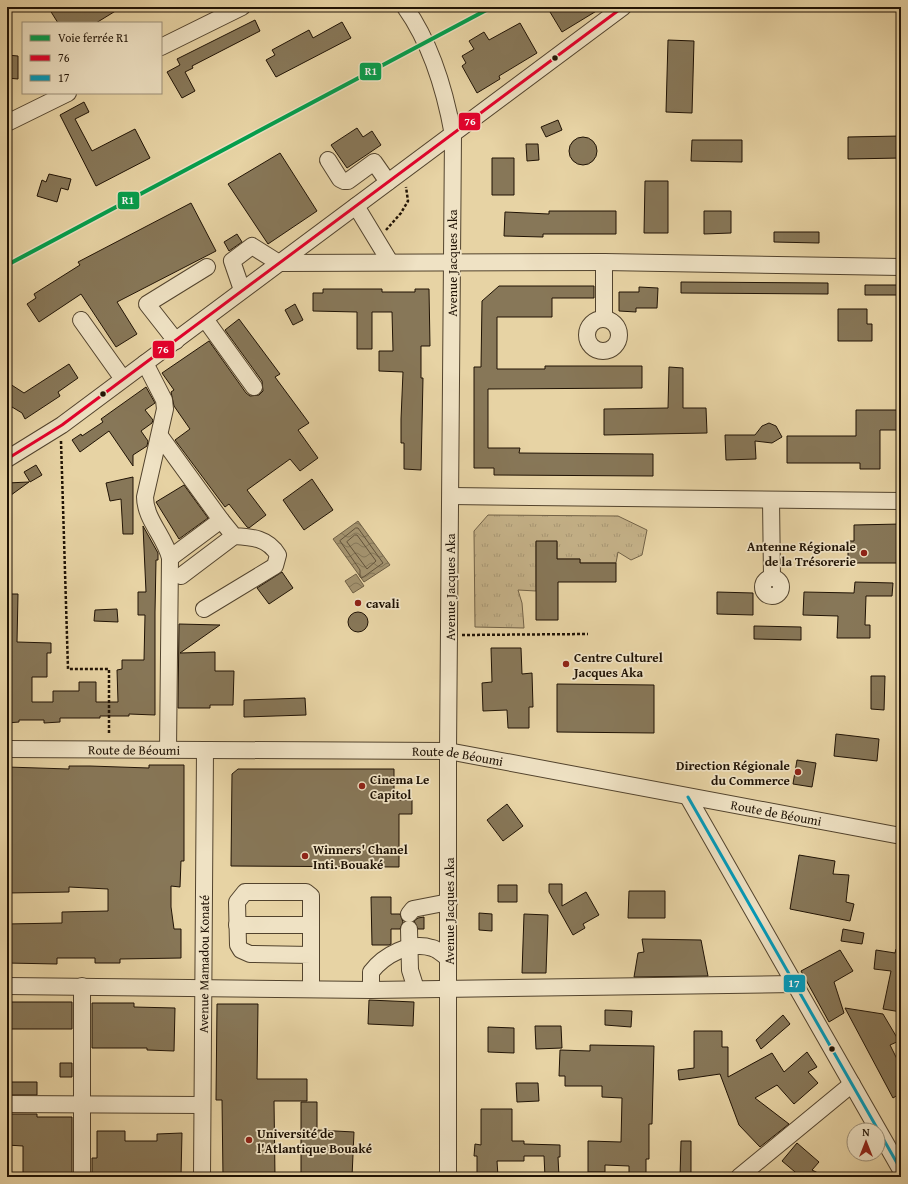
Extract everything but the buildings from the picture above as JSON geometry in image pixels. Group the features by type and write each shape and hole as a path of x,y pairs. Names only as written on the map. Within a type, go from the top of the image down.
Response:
{"street":[{"path":"162,47 242,7"},
{"name":"Avenue Jacques Aka","path":"406,7 426,42 434,63 447,105 453,135 448,751 448,1177"},
{"path":"7,459 62,425 623,7"},
{"path":"7,123 66,94"},
{"path":"328,160 340,179 344,181 348,181 374,162 388,182"},
{"path":"356,206 390,262"},
{"path":"242,290 232,261 252,246 279,262 604,262 901,267"},
{"path":"604,262 604,319"},
{"path":"176,341 147,304 208,267"},
{"path":"205,319 254,387"},
{"path":"81,320 123,379"},
{"path":"144,363 164,400 165,413 145,497 145,507 165,542 170,558 168,750"},
{"path":"160,436 234,536"},
{"path":"451,496 901,501"},
{"path":"771,500 772,578"},
{"path":"170,558 221,520"},
{"path":"181,576 234,536 253,537 264,541 274,548 278,555 278,561 275,566 204,609"},
{"name":"Route de Béoumi","path":"7,749 448,751 901,836"},
{"name":"Avenue Mamadou Konaté","path":"202,1177 201,1105 205,750"},
{"path":"688,797 901,1170"},
{"path":"311,955 250,954 241,950 238,945 237,925 237,902 240,897 245,892 306,892 311,896 311,955 311,989"},
{"path":"416,989 410,970 409,947 409,921 413,909 449,902"},
{"path":"237,925 311,925"},
{"path":"370,990 371,972 377,964 386,957 409,947 433,948 448,958"},
{"path":"7,986 448,990 795,984"},
{"path":"82,986 82,1177"},
{"path":"739,1177 852,1084"},
{"path":"7,1104 201,1105"}],"path":[{"path":"378,244 408,201 407,191 401,173"},
{"path":"62,425 68,669 109,669 109,750"},
{"path":"450,636 588,634"}],"green space":[{"path":"488,515 618,516 647,530 642,555 631,560 618,552 616,563 580,563 580,559 557,559 557,542 536,542 536,591 518,590 522,603 524,628 475,627 474,531"}],"water":[{"path":"358,521 390,565 364,582 333,539"},
{"path":"356,574 364,586 353,593 345,581"}],"railway":[{"path":"7,265 492,7"}],"rail line":[{"name":"R1","path":"7,265 492,7"}],"transit line":[{"name":"76","path":"7,459 62,425 623,7"},
{"name":"17","path":"688,797 901,1170"}],"place":[{"name":"Antenne Régionale de la Trésorerie","path":"864,553"},
{"name":"cavali","path":"358,603"},
{"name":"Centre Culturel Jacques Aka","path":"566,664"},
{"name":"Direction Régionale du Commerce","path":"798,772"},
{"name":"Cinema Le Capitol","path":"362,786"},
{"name":"Winners' Chanel Inti. Bouaké","path":"305,856"},
{"name":"Université de l'Atlantique Bouaké","path":"249,1140"}]}
